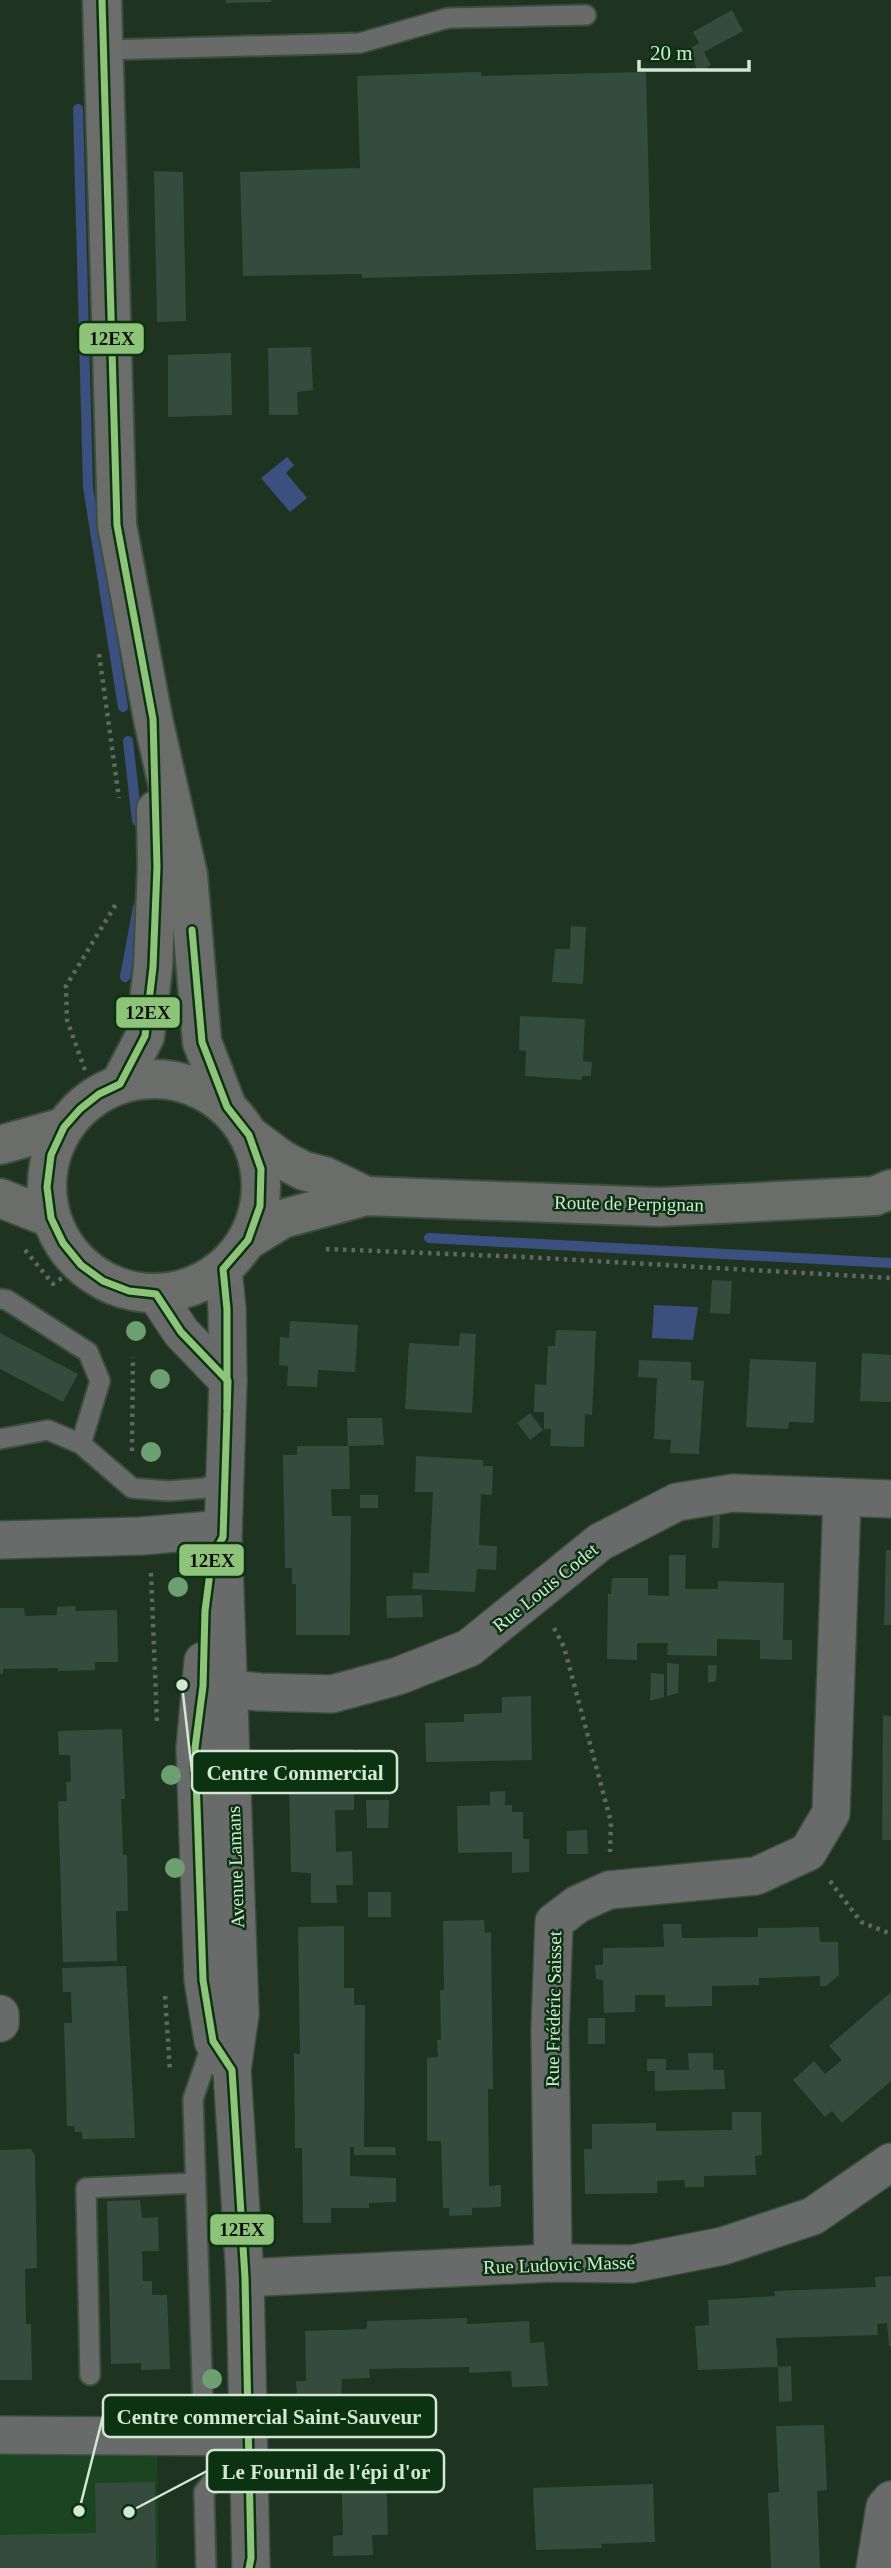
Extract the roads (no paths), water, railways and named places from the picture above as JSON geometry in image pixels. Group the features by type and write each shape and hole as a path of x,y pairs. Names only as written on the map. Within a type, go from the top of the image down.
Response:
{"main road":[{"path":"102,0 117,525 153,719 188,875 202,1042 261,1169 261,1181 260,1206 247,1240 223,1269 192,1287 156,1294 129,1291 103,1281 81,1265 63,1243 51,1218 47,1186 51,1155 64,1127 80,1109 99,1094 120,1084 148,1079 177,1082 204,1091 238,1121"},
{"path":"120,1084 145,1036 153,967 157,867 153,719"},
{"name":"Route de Perpignan","path":"238,1121 281,1159 366,1196"},
{"path":"0,1145 64,1127"},
{"name":"Route de Perpignan","path":"247,1240 282,1219 366,1196 659,1207 886,1196"},
{"path":"0,1198 51,1218"}],"street":[{"name":"Avenue Lamans","path":"223,1269 227,1309 228,1381 216,1688 240,2014 223,2056 245,2278 234,2437 250,2565"},
{"path":"156,1294 181,1332 228,1381"},
{"name":"Rue Louis Codet","path":"216,1688 332,1693 398,1676 469,1648 600,1542 677,1503 733,1493 891,1499"},
{"name":"Rue Frédéric Saisset","path":"553,2263 550,2030 554,1922 578,1904 609,1890 756,1876 808,1852 831,1812 842,1498"},
{"path":"0,1540 223,1533"},
{"path":"0,2014 0,2023"},
{"name":"Rue Ludovic Massé","path":"245,2278 553,2263 632,2264 723,2246 813,2216 891,2162"},
{"path":"0,2435 234,2437"},
{"path":"875,2568 885,2507 891,2500"}],"lane":[{"path":"103,50 360,43 448,18 586,15"},
{"path":"0,1299 7,1300 89,1352 100,1381 80,1444"},
{"path":"0,1439 48,1430 80,1444 132,1488 169,1492 205,1488 224,1479"},
{"path":"206,2568 204,2492 234,2437 203,2408 193,2099 223,2056"},
{"path":"90,2375 86,2188 194,2183"}],"water":[{"path":"287,457 294,465 286,473 307,498 290,512 261,478"},
{"path":"654,1305 698,1307 693,1340 652,1338"}],"waterway":[{"path":"78,109 88,487 123,707"},
{"path":"128,741 137,821"},
{"path":"125,977 138,907"},
{"path":"429,1238 891,1263"}],"place":[{"name":"Centre Commercial","path":"182,1685"},
{"name":"Centre commercial Saint-Sauveur","path":"79,2511"},
{"name":"Le Fournil de l'épi d'or","path":"129,2512"}]}
